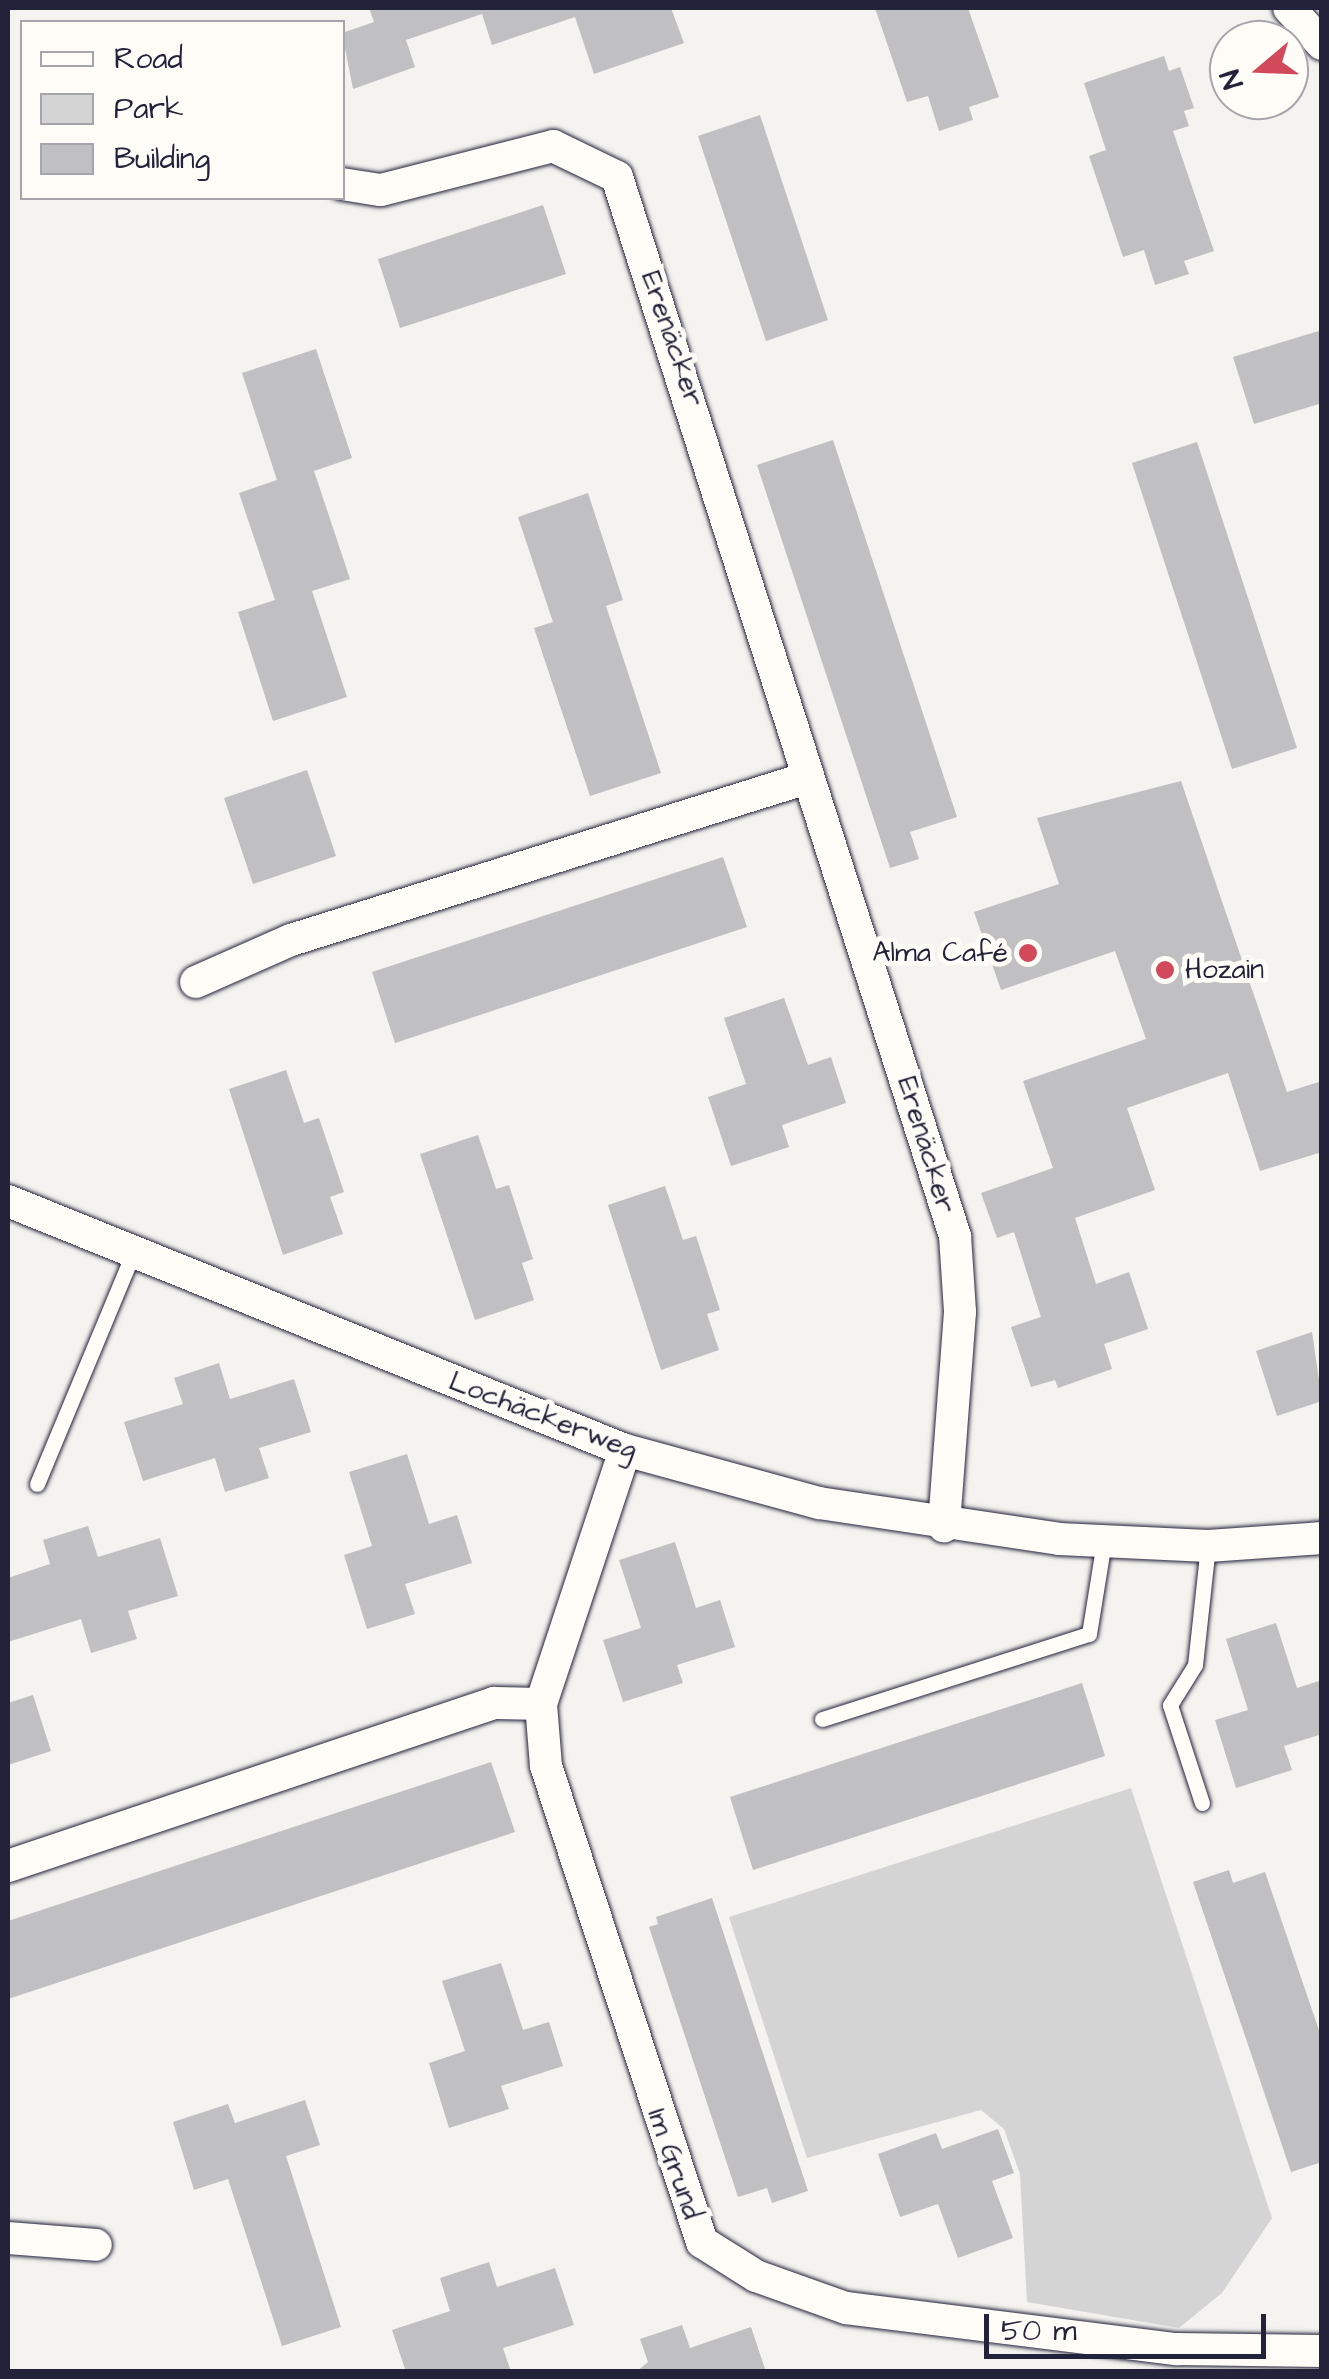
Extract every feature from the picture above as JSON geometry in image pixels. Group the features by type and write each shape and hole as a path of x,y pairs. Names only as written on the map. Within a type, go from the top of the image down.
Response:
{"street":[{"path":"1289,8 1322,44"},
{"name":"Erenäcker","path":"345,184 381,190 553,146 617,177 955,1236 960,1312 944,1526"},
{"path":"196,982 291,940 807,778"},
{"name":"Lochäckerweg","path":"8,1201 132,1256 625,1450 819,1503 944,1526 1104,1541 1208,1546 1322,1538"},
{"name":"Im Grund","path":"625,1450 540,1704 546,1766 702,2242 756,2276 846,2308 1176,2349 1322,2351"},
{"path":"8,1866 494,1703 540,1704"},
{"path":"8,2238 96,2244"}],"lane":[{"path":"36,1484 132,1256"},
{"path":"822,1719 1089,1634 1104,1541"},
{"path":"1202,1802 1170,1705 1196,1664 1208,1546"}],"green space":[{"path":"1131,1788 1272,2218 1222,2293 1179,2328 1027,2302 1020,2174 1004,2129 981,2110 807,2158 729,1917"}],"building":[{"path":"369,8 671,8 684,43 594,74 575,17 492,45 482,14 406,40 415,67 353,89 345,32 374,22"},
{"path":"875,8 968,8 999,97 969,107 973,120 939,131 928,96 907,102"},
{"path":"1164,56 1169,71 1180,67 1194,108 1184,111 1189,126 1173,131 1214,251 1184,261 1189,274 1155,285 1144,250 1123,257 1089,156 1106,150 1084,83"},
{"path":"760,115 828,320 766,341 698,136"},
{"path":"543,205 566,274 400,328 378,259"},
{"path":"1322,330 1322,403 1254,424 1233,357"},
{"path":"316,349 352,458 314,471 350,579 312,591 347,697 273,721 238,612 275,600 239,493 277,480 242,373"},
{"path":"833,440 957,817 910,832 919,859 890,868 757,465"},
{"path":"1197,442 1297,748 1232,769 1132,463"},
{"path":"588,493 623,600 606,606 661,773 590,796 534,628 553,622 518,517"},
{"path":"307,770 336,856 253,884 224,798"},
{"path":"1181,781 1287,1092 1322,1081 1322,1152 1260,1171 1228,1073 1127,1108 1155,1190 1075,1218 1096,1284 1129,1272 1148,1329 1104,1344 1112,1369 1058,1388 1055,1380 1031,1387 1011,1327 1041,1317 1014,1232 997,1238 981,1193 1053,1168 1023,1081 1146,1039 1115,951 1001,990 974,912 1059,884 1037,818"},
{"path":"723,857 747,927 395,1043 372,972"},
{"path":"784,998 808,1065 831,1057 846,1103 782,1125 789,1147 731,1166 708,1097 746,1084 724,1018"},
{"path":"286,1070 304,1123 319,1118 344,1192 330,1197 343,1234 283,1255 229,1089"},
{"path":"478,1135 496,1189 509,1185 533,1259 522,1263 534,1300 475,1320 420,1154"},
{"path":"665,1186 683,1240 696,1236 720,1310 707,1314 719,1350 661,1370 608,1205"},
{"path":"1312,1332 1322,1401 1277,1416 1256,1351"},
{"path":"219,1363 230,1399 294,1379 311,1432 259,1448 269,1478 225,1492 215,1458 143,1481 124,1422 183,1404 174,1378"},
{"path":"407,1454 429,1524 457,1515 472,1563 405,1584 415,1614 367,1629 344,1555 372,1546 349,1472"},
{"path":"88,1526 98,1557 160,1538 178,1596 128,1611 137,1639 91,1653 81,1619 8,1642 8,1578 50,1564 43,1540"},
{"path":"675,1542 696,1608 720,1600 735,1647 677,1665 683,1683 623,1702 603,1640 641,1628 619,1560"},
{"path":"1276,1623 1297,1688 1322,1680 1322,1734 1284,1746 1292,1770 1236,1788 1215,1720 1248,1710 1226,1639"},
{"path":"1082,1683 1105,1756 753,1870 730,1797"},
{"path":"33,1695 51,1751 8,1765 8,1703"},
{"path":"491,1762 515,1832 8,1999 8,1921"},
{"path":"1229,1870 1233,1883 1265,1872 1322,2039 1322,2162 1291,2172 1193,1882"},
{"path":"712,1898 808,2191 772,2203 767,2188 738,2197 649,1927 658,1924 656,1917"},
{"path":"501,1963 523,2030 549,2022 563,2066 501,2086 509,2109 449,2128 429,2063 465,2051 442,1981"},
{"path":"305,2100 320,2145 286,2156 341,2327 282,2346 228,2179 194,2190 173,2122 228,2104 235,2123"},
{"path":"998,2129 1014,2173 992,2181 1013,2238 958,2258 938,2204 900,2217 878,2154 936,2133 942,2149"},
{"path":"489,2262 497,2287 555,2268 574,2325 503,2348 511,2372 406,2372 392,2330 450,2311 440,2278"},
{"path":"682,2325 690,2348 751,2327 766,2372 636,2372 648,2362 640,2339"}],"place":[{"name":"Alma Café","path":"1028,953"},
{"name":"Hozain","path":"1165,970"}]}
